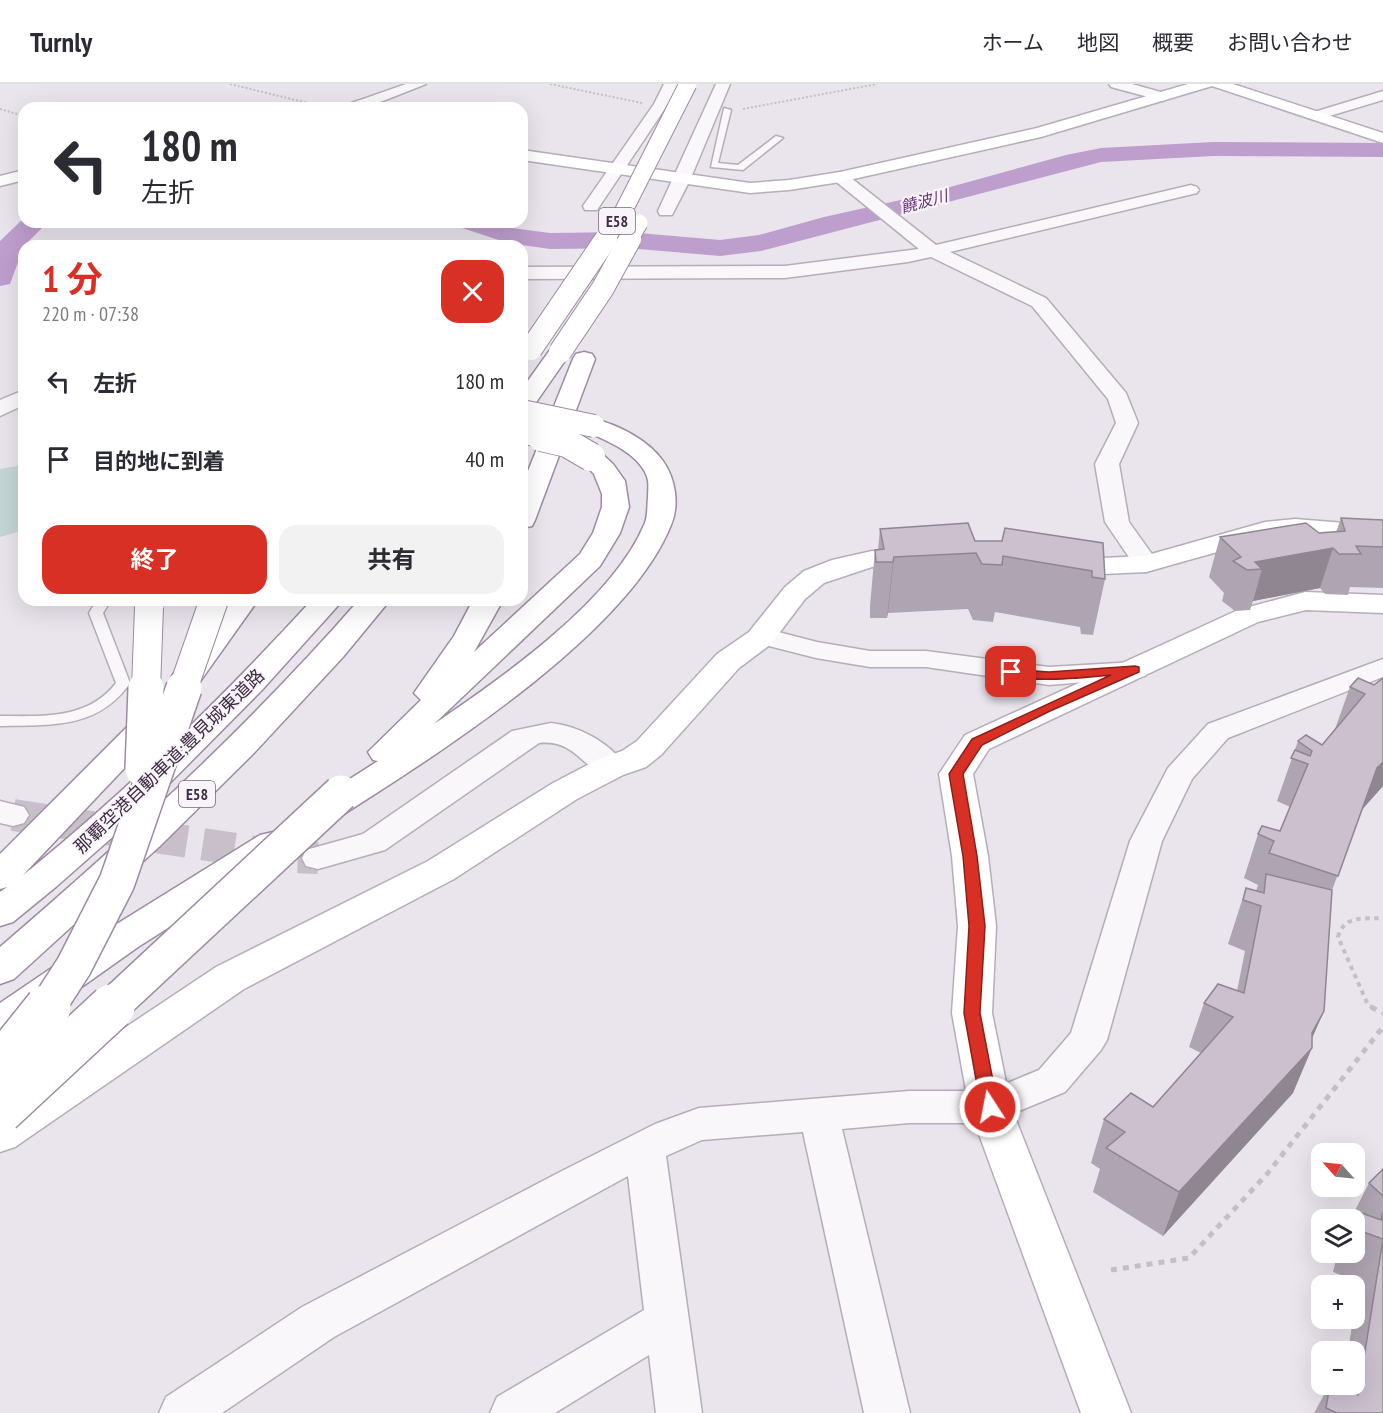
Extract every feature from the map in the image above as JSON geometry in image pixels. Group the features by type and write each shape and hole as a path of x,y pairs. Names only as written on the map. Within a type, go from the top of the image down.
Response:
{"main road":[{"name":"E58","path":"528,355 621,216 688,84"},
{"name":"E58","path":"528,397 603,288 659,186 706,84"},
{"path":"528,156 750,188 789,185 840,177 1041,132 1205,84"},
{"path":"1218,84 1383,138"},
{"path":"531,316 549,301 567,279 632,178 657,146"},
{"path":"0,181 18,176"},
{"path":"528,504 584,359 628,268 659,186"},
{"path":"0,1111 525,624 590,560 612,522 616,502 615,488 610,475 592,442 569,419 528,412"},
{"path":"0,1024 125,937 385,773 511,686 587,617 638,562 662,518 662,483 655,468 644,456 617,436 592,442 567,443 528,433"},
{"path":"1029,567 1083,570 1146,564 1265,530 1295,527 1383,534"},
{"path":"0,1134 230,978 441,870 565,791 610,767 634,759 649,748 728,661 763,636 795,593 814,577 842,566 872,559 951,563"},
{"path":"1106,1413 990,1107 972,1013 977,926 970,856 956,774 977,742 1045,708 1135,670 1202,635 1248,616 1305,601 1383,604"},
{"path":"139,812 146,741 149,606"},
{"path":"0,1067 41,1017 95,930 117,882 139,812 212,606"},
{"path":"0,876 166,706 239,606"},
{"name":"那覇空港自動車道;豊見城東道路","path":"0,912 53,873 132,801 224,711 322,606"},
{"name":"E58","path":"0,969 192,798 267,723 370,606"},
{"path":"341,793 400,731 445,674 469,637 485,606"}],"street":[{"path":"368,102 419,84"},
{"path":"591,206 661,104 671,84"},
{"path":"666,211 720,109 723,84"},
{"path":"1116,84 1163,97"},
{"path":"1316,116 1383,95"},
{"path":"661,104 720,109"},
{"path":"840,177 933,251 1039,302 1118,398 1127,423 1107,464 1117,522 1146,564"},
{"path":"528,273 785,272 908,257 1191,190"},
{"path":"0,410 18,400"},
{"path":"763,636 816,650 870,659 926,659 1049,676 1135,670"},
{"path":"182,1413 318,1322 645,1148 699,1124 909,1107 990,1107 1052,1081 1088,1040 1146,841 1179,775 1218,731 1383,667"},
{"path":"318,858 374,842 523,738 546,731 565,733 610,767"},
{"path":"819,1114 887,1413"},
{"path":"645,1148 679,1413"},
{"path":"513,1413 666,1322"}],"lane":[{"path":"720,109 714,165 740,168 779,138"},
{"path":"0,721 75,717 97,709 116,697 123,683 96,613 100,606"}],"path":[{"path":"230,84 304,102"},
{"path":"550,84 648,104 661,104"},
{"path":"720,109 755,109 877,84"},
{"path":"0,109 18,114"},
{"path":"1383,918 1351,919 1341,926 1338,938 1368,1005 1383,1014"},
{"path":"1111,1270 1189,1258 1267,1174 1362,1051 1383,1028"}],"shaded area":[{"path":"18,466 18,532 0,537 0,469"}],"building":[{"path":"1341,518 1383,520 1383,547 1356,546 1361,554 1339,554 1333,548 1255,562 1262,569 1247,570 1233,561 1241,557 1220,537 1306,523 1319,533 1345,531"},
{"path":"968,523 975,541 1002,541 1005,528 1103,543 1105,579 1092,577 1092,571 1003,556 1002,565 982,564 976,553 894,557 893,562 876,562 875,550 884,549 880,529"},
{"path":"1358,678 1374,685 1383,678 1383,762 1377,768 1338,876 1269,853 1274,841 1258,834 1262,826 1280,831 1308,764 1291,758 1295,750 1310,756 1312,751 1298,741 1306,735 1322,745 1365,694 1350,687"},
{"path":"1266,874 1332,890 1324,1011 1312,1033 1312,1048 1179,1192 1106,1148 1125,1132 1104,1119 1131,1093 1153,1107 1233,1017 1204,1003 1218,984 1244,993 1261,906 1243,900 1246,888 1264,893"},
{"path":"1383,1169 1383,1196 1369,1183"},
{"path":"1383,1212 1383,1239 1365,1233 1365,1214 1381,1220"},
{"path":"1383,1239 1383,1413 1337,1413 1326,1408 1328,1395 1365,1395 1365,1351"}],"waterway":[{"name":"饒波川","path":"486,228 508,235 550,241 627,240 720,248 761,243 824,225 919,204 1066,162 1101,155 1213,149 1383,150"},
{"name":"饒波川","path":"0,278 13,241 28,228"}],"tunnel":[{"path":"13,815 287,857 318,858"}],"route":[{"path":"990,1107 972,1013 977,926 970,856 956,774 977,742 1045,708 1135,670 1049,676 1011,672"}]}
